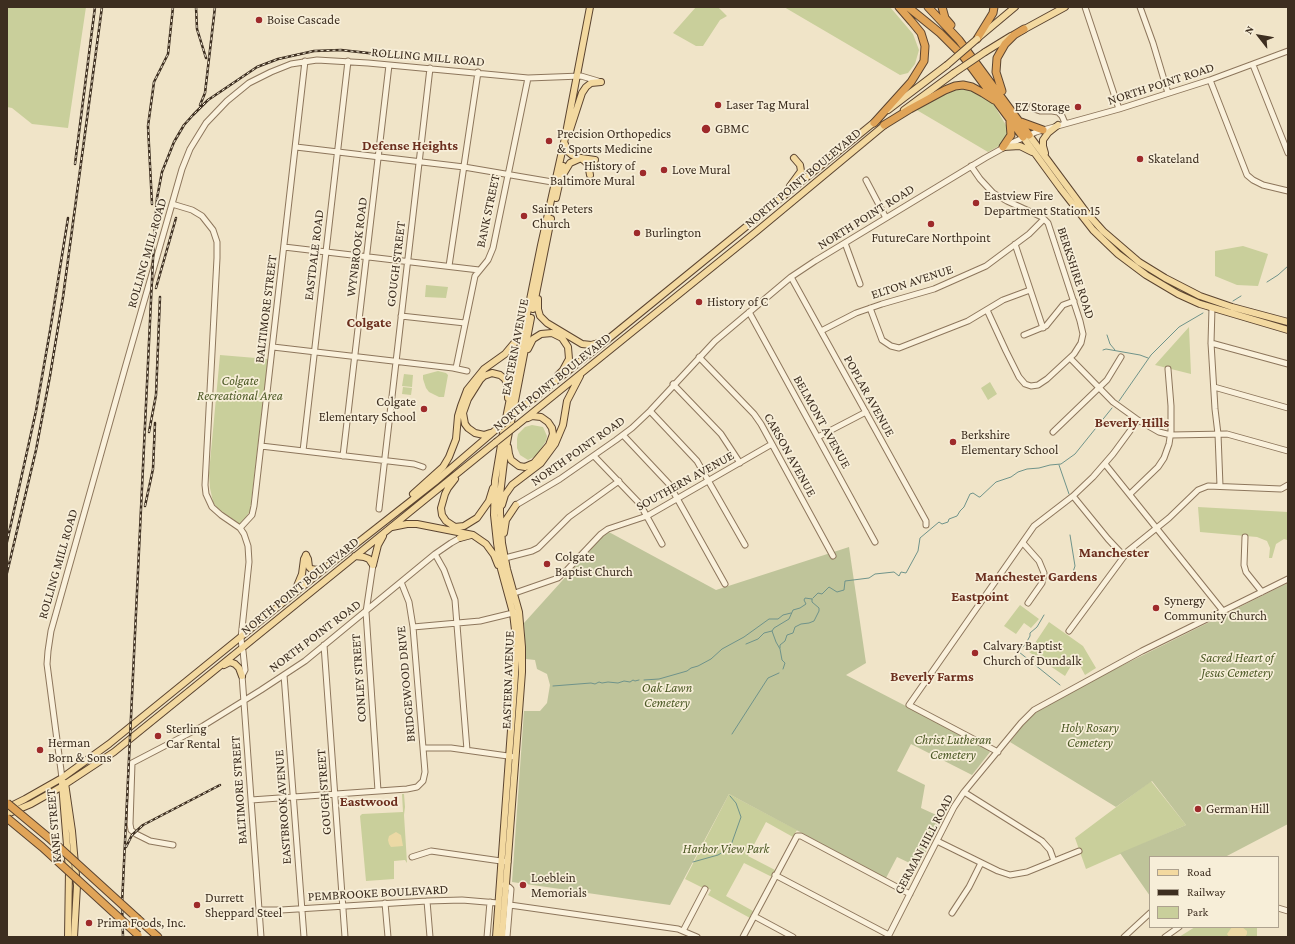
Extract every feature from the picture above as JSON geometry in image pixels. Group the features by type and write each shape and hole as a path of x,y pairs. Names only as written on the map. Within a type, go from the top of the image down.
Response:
{"highway":[{"path":"874,123 911,82 924,61 925,46 921,33 899,7"},
{"path":"908,7 932,26 954,47 974,69 1010,120 1026,136"},
{"path":"928,7 966,48 1020,121 1026,136"},
{"path":"942,7 946,18 966,48"},
{"path":"977,39 993,13 994,7"},
{"path":"1008,104 997,78 996,72 998,58 1005,44 1014,35 1024,29"},
{"path":"884,125 910,109 955,86 972,87 999,104"},
{"path":"1003,147 1012,134 1010,120"},
{"path":"1020,121 1043,130"},
{"path":"7,803 54,843 158,937"},
{"path":"7,818 42,847 140,936"}],"main road":[{"name":"EASTERN AVENUE","path":"579,76 590,7"},
{"name":"EASTERN AVENUE","path":"502,937 504,904 503,885 520,647 516,613 502,543 500,495 503,462 506,434 528,311 594,7"},
{"name":"NORTH POINT BOULEVARD","path":"62,778 109,744 328,566 435,482 519,410 947,65 1015,7"},
{"name":"NORTH POINT BOULEVARD","path":"64,786 114,752 211,674 884,125 954,72 1024,29 1065,7"},
{"path":"567,136 577,113 582,93 591,83 601,82"},
{"path":"1050,162 1045,152 1043,140 1048,132 1061,124"},
{"name":"EASTERN AVENUE","path":"511,594 504,580 495,528 495,481 520,376 557,183 566,150 567,136"},
{"path":"1026,136 1035,154 1087,222 1114,251 1146,275 1188,299 1212,308 1288,330"},
{"path":"1026,136 1050,162 1086,212 1103,231 1131,256 1165,278 1214,301 1288,322"},
{"path":"1003,147 1020,146 1035,154"},
{"path":"566,150 572,155 595,160"},
{"path":"819,168 826,167 853,151"},
{"path":"557,183 568,166 581,158"},
{"path":"581,158 588,164 590,175"},
{"path":"779,199 801,172 800,165 794,158"},
{"path":"540,275 541,282 538,309 540,316 544,321 582,344 598,344 607,340"},
{"path":"1188,299 1210,304 1214,301"},
{"path":"1212,308 1216,304 1229,308 1232,307"},
{"path":"386,520 445,465 453,449 456,439 458,416 468,390 484,370 505,354 515,342 528,311"},
{"path":"520,376 528,345 533,339 541,334 547,333 557,335 562,338 568,347 569,359 563,370 546,388"},
{"path":"500,513 505,495 512,485 538,466 552,450 563,425 567,401 584,370"},
{"path":"498,428 491,433 484,435 475,433 468,428 463,420 463,413 473,389 484,376 492,373 503,377 508,387 506,434 509,453 511,460 515,464 522,467 530,466 534,463 549,445 552,439 553,431 548,422 543,418 532,416 524,420"},
{"path":"473,461 453,481 445,494 442,504 442,512 448,523 461,527 471,523 477,518 489,501 495,481"},
{"path":"500,495 503,501 510,505 516,506 506,520 502,543"},
{"path":"373,565 378,545 389,529 407,524 417,524 473,535 482,540 491,550 504,580"},
{"path":"460,538 473,535"},
{"path":"293,595 302,574 306,555 309,567 313,570 328,566"},
{"path":"355,556 364,557 373,565"},
{"path":"211,674 230,662 238,666 242,676"},
{"path":"7,814 62,778"},
{"name":"KANE STREET","path":"62,778 72,831 77,886 74,937"},
{"path":"7,808 16,807 64,786"},
{"name":"KANE STREET","path":"64,786 69,870 68,937"},
{"name":"EASTERN AVENUE","path":"496,937 504,904"},
{"path":"63,937 68,924"}],"street":[{"path":"1085,7 1119,109"},
{"path":"1140,7 1153,43 1168,93"},
{"name":"NORTH POINT ROAD","path":"516,506 560,479 623,435 650,411 673,384 722,335 791,277 1003,147 1043,130 1061,124 1087,119 1210,80 1288,51"},
{"name":"ROLLING MILL ROAD","path":"62,778 48,670 47,658 49,643 58,605 182,170 190,149 206,123 233,95 258,78 282,68 305,61 348,61 478,72 528,78 579,76 601,82"},
{"name":"BALTIMORE STREET","path":"261,937 240,654 242,648 241,638 249,551 246,538 240,528 249,519 253,511 305,61"},
{"name":"EASTDALE ROAD","path":"303,451 348,61"},
{"name":"WYNBROOK ROAD","path":"343,456 389,65"},
{"path":"1253,65 1288,153"},
{"name":"GOUGH STREET","path":"379,509 430,68"},
{"path":"449,266 478,72"},
{"name":"BANK STREET","path":"456,368 475,276 488,260 493,248 528,78"},
{"path":"1210,80 1247,175 1253,180 1263,184 1288,191"},
{"path":"1032,106 1037,111 1058,112 1062,116 1061,124"},
{"path":"296,147 464,167 557,183"},
{"name":"BERKSHIRE ROAD","path":"971,166 980,179 993,193 1044,219 1050,226 1083,334 1078,348 1070,358 1041,384 1033,386 1025,384 1019,377 987,310"},
{"path":"866,180 886,218"},
{"path":"172,204 192,210 202,216 213,230 217,242 205,490 208,499 216,511 240,528"},
{"name":"ELTON AVENUE","path":"821,331 850,315 943,286 986,266 1016,244 1044,219"},
{"path":"845,243 860,284"},
{"path":"1016,244 1043,328"},
{"path":"284,247 479,270"},
{"name":"POPLAR AVENUE","path":"791,277 926,521 926,525"},
{"path":"870,308 882,340 889,346 895,348 919,341 964,323 1003,300 1030,290"},
{"path":"1024,335 1043,328 1063,305 1074,301"},
{"path":"1212,308 1211,343 1218,434 1220,486"},
{"name":"BELMONT AVENUE","path":"750,312 875,542"},
{"path":"401,316 465,323"},
{"path":"1211,343 1288,364"},
{"path":"273,347 456,368 467,371"},
{"name":"CARSON AVENUE","path":"699,357 754,414 761,424 833,556"},
{"path":"1053,432 1099,388 1113,372 1121,357"},
{"path":"1070,358 1113,402 1155,430 1171,435 1233,435 1288,451"},
{"path":"1130,494 1150,476 1161,463 1167,452 1171,435 1172,406 1168,369"},
{"path":"673,384 721,434 740,463"},
{"path":"1214,387 1288,408"},
{"path":"650,411 694,457 744,545"},
{"path":"818,437 866,412"},
{"path":"998,752 910,705 1034,526 1073,496 1094,477 1106,464 1138,420"},
{"path":"623,435 665,479 678,499 725,584"},
{"name":"SOUTHERN AVENUE","path":"511,594 558,578 568,570 605,531 647,516 772,444"},
{"path":"261,446 417,464 423,467"},
{"path":"594,456 637,500 662,544"},
{"path":"1106,464 1223,611"},
{"path":"505,558 538,548 569,517 618,481"},
{"path":"1069,631 1123,555 1132,546 1169,518 1198,490 1208,486 1281,489 1288,485"},
{"path":"1073,496 1123,555"},
{"path":"1245,537 1244,566 1246,572 1262,592"},
{"name":"NORTH POINT ROAD","path":"173,845 150,841 131,830 132,763 183,737 305,661 435,554 460,538"},
{"path":"1023,543 1039,561 1044,573 1042,583 1028,603"},
{"path":"435,554 444,570 455,600 467,750"},
{"name":"CONLEY STREET","path":"373,565 366,612 378,791"},
{"name":"GERMAN HILL ROAD","path":"888,936 951,813 964,792 1023,720 1036,708 1142,651 1288,579"},
{"name":"BRIDGEWOOD DRIVE","path":"378,791 414,788 421,784 425,773 413,627 409,602 401,582"},
{"path":"413,627 495,618 516,613"},
{"name":"GOUGH STREET","path":"324,645 345,937"},
{"name":"EASTBROOK AVENUE","path":"284,675 304,937"},
{"path":"423,748 445,747 513,756"},
{"path":"251,800 378,791"},
{"path":"964,792 1042,841 1050,850 1054,861"},
{"path":"743,937 797,836 801,836 910,894"},
{"path":"937,840 1002,873 1015,875 1027,872 1079,851"},
{"path":"412,857 430,851 505,861"},
{"path":"952,913 969,887 981,863"},
{"path":"776,875 888,936"},
{"name":"EASTERN AVENUE","path":"503,885 511,889 504,904 507,937"},
{"path":"683,930 705,889"},
{"name":"PEMBROOKE BOULEVARD","path":"259,910 462,900 490,902 683,930 697,937"},
{"path":"427,901 430,937"},
{"path":"487,937 490,902"},
{"path":"385,903 388,937"},
{"path":"1124,937 1149,915"},
{"path":"754,916 793,937"},
{"path":"1165,937 1178,928"}],"green space":[{"path":"7,7 86,7 68,128 32,124 12,108 7,107"},
{"path":"696,7 718,7 727,16 720,20 703,46 696,46 673,33"},
{"path":"784,7 890,7 913,34 919,50 915,64 908,73 900,75"},
{"path":"968,87 986,95 994,105 1010,132 1006,142 988,152 915,109 952,89"},
{"path":"1243,246 1268,254 1258,286 1237,285 1215,276 1215,251"},
{"path":"426,285 448,287 446,298 425,297"},
{"path":"1189,327 1191,374 1155,365"},
{"name":"Colgate Recreational Area","path":"220,355 268,359 250,511 241,525 217,508 213,502 210,488 209,473"},
{"path":"438,371 448,375 444,397 439,397 429,392 423,379 423,375"},
{"path":"404,374 413,375 412,387 402,386"},
{"path":"990,382 997,394 988,400 981,388"},
{"path":"403,387 412,388 411,395 402,394"},
{"path":"532,425 543,427 547,436 546,441 536,456 528,460 520,455 517,448 517,439 518,434 525,427"},
{"path":"1198,507 1288,512 1287,540 1284,539 1276,544 1272,558 1269,558 1270,548 1267,541 1257,537 1200,532"},
{"name":"Oak Lawn Cemetery","path":"607,531 716,590 849,547 866,663 846,675 985,747 990,752 972,775 911,744 897,771 925,785 921,808 943,818 918,867 897,857 886,878 729,794 670,905 512,882 524,711 540,711 547,703 550,685 547,674 537,669 535,660 526,659 524,623"},
{"path":"1288,583 1288,824 1227,856 1149,856 1149,895 1120,853 1186,825 1152,781 1116,807 1010,742 1026,721 1038,711 1081,686"},
{"path":"1020,605 1039,619 1031,628 1024,623 1016,634 1004,626"},
{"path":"1049,622 1083,646 1096,668 1085,675 1078,662 1072,664 1065,676 1029,652"},
{"path":"1151,781 1186,825 1086,869 1075,838"},
{"path":"402,794 404,794 405,807 404,815 407,863 405,860 394,861 394,879 366,881 360,816 362,814 403,812"},
{"name":"Harbor View Park","path":"729,794 797,830 793,837 766,822 748,856 775,870 772,877 744,863 726,896 753,911 750,918 708,895 711,890 704,886 703,888 685,879"},
{"path":"1193,928 1257,928 1257,937 1179,937"}],"sand":[{"path":"396,832 401,835 403,846 391,847 388,840 389,836"},
{"path":"1231,928 1243,928 1247,931 1245,937 1229,937 1227,934"}],"waterway":[{"path":"1267,282 1288,266"},
{"path":"1233,301 1241,296"},
{"path":"1119,401 1151,355 1179,327 1203,313"},
{"path":"1107,335 1110,344 1115,350"},
{"path":"1103,350 1106,349 1140,355 1148,358"},
{"path":"813,598 818,593 822,594 829,587 837,592 844,590 845,581 869,578 875,574 894,572 899,576 901,572 906,573 918,551 920,538 939,522 942,524 957,516 964,507 970,494 973,493 980,497 996,482 1011,477 1018,472 1027,469 1061,464 1075,454 1112,408"},
{"path":"1059,465 1069,494"},
{"path":"1070,535 1075,566 1072,575"},
{"path":"783,669 785,663 782,660 780,649 772,631 774,628 789,619 793,610 806,604 804,600 805,598 812,599"},
{"path":"780,648 780,645 785,641 787,635 793,633 795,627 814,621 819,608 812,602 812,599"},
{"path":"644,680 659,679 687,671 698,666 711,659 722,649 744,637 769,619 778,619 783,615 791,613"},
{"path":"1044,615 1037,627 1030,633 1025,645 1019,652 1060,685"},
{"path":"746,644 758,639 764,633 772,631"},
{"path":"732,734 768,678 779,673"},
{"path":"553,686 595,684 599,682 618,683 639,680"},
{"path":"730,796 736,803 741,817 730,850"},
{"path":"693,862 718,855 730,848"}],"railway":[{"path":"75,164 95,7"},
{"path":"7,573 36,450 50,376 63,297 102,7"},
{"path":"152,204 148,126 154,82 168,54 173,7"},
{"path":"196,7 197,29 206,58"},
{"path":"200,105 205,93 215,7"},
{"path":"123,937 122,904 154,238 157,198 162,172 174,142 184,125 193,115 208,100 257,67 278,59 314,51 341,50 386,55"},
{"path":"7,542 36,411 68,218"},
{"path":"156,288 176,218"},
{"path":"149,432 156,395 160,297"},
{"path":"145,506 153,469 155,423"},
{"path":"126,847 132,835 143,825 220,785"}],"place":[{"name":"Boise Cascade","path":"259,20"},
{"name":"Laser Tag Mural","path":"718,105"},
{"name":"EZ Storage","path":"1078,107"},
{"name":"GBMC","path":"706,129"},
{"name":"Precision Orthopedics & Sports Medicine","path":"549,141"},
{"name":"Skateland","path":"1140,159"},
{"name":"Love Mural","path":"664,170"},
{"name":"History of Baltimore Mural","path":"643,173"},
{"name":"Eastview Fire Department Station 15","path":"976,203"},
{"name":"Saint Peters Church","path":"524,216"},
{"name":"FutureCare Northpoint","path":"931,224"},
{"name":"Burlington","path":"637,233"},
{"name":"History of C","path":"699,302"},
{"name":"Colgate Elementary School","path":"424,409"},
{"name":"Berkshire Elementary School","path":"953,442"},
{"name":"Colgate Baptist Church","path":"547,564"},
{"name":"Synergy Community Church","path":"1156,608"},
{"name":"Calvary Baptist Church of Dundalk","path":"975,653"},
{"name":"Sterling Car Rental","path":"158,736"},
{"name":"Herman Born & Sons","path":"40,750"},
{"name":"German Hill","path":"1198,809"},
{"name":"Loeblein Memorials","path":"523,885"},
{"name":"Durrett Sheppard Steel","path":"197,905"},
{"name":"Prima Foods, Inc.","path":"89,923"}],"district":[{"name":"Defense Heights","path":"410,146"},
{"name":"Colgate","path":"369,323"},
{"name":"Beverly Hills","path":"1132,423"},
{"name":"Manchester","path":"1114,553"},
{"name":"Manchester Gardens","path":"1036,577"},
{"name":"Eastpoint","path":"980,597"},
{"name":"Beverly Farms","path":"932,677"},
{"name":"Eastwood","path":"369,802"}],"park label":[{"name":"Sacred Heart of Jesus Cemetery","path":"1237,666"},
{"name":"Holy Rosary Cemetery","path":"1090,736"},
{"name":"Christ Lutheran Cemetery","path":"953,748"}]}
